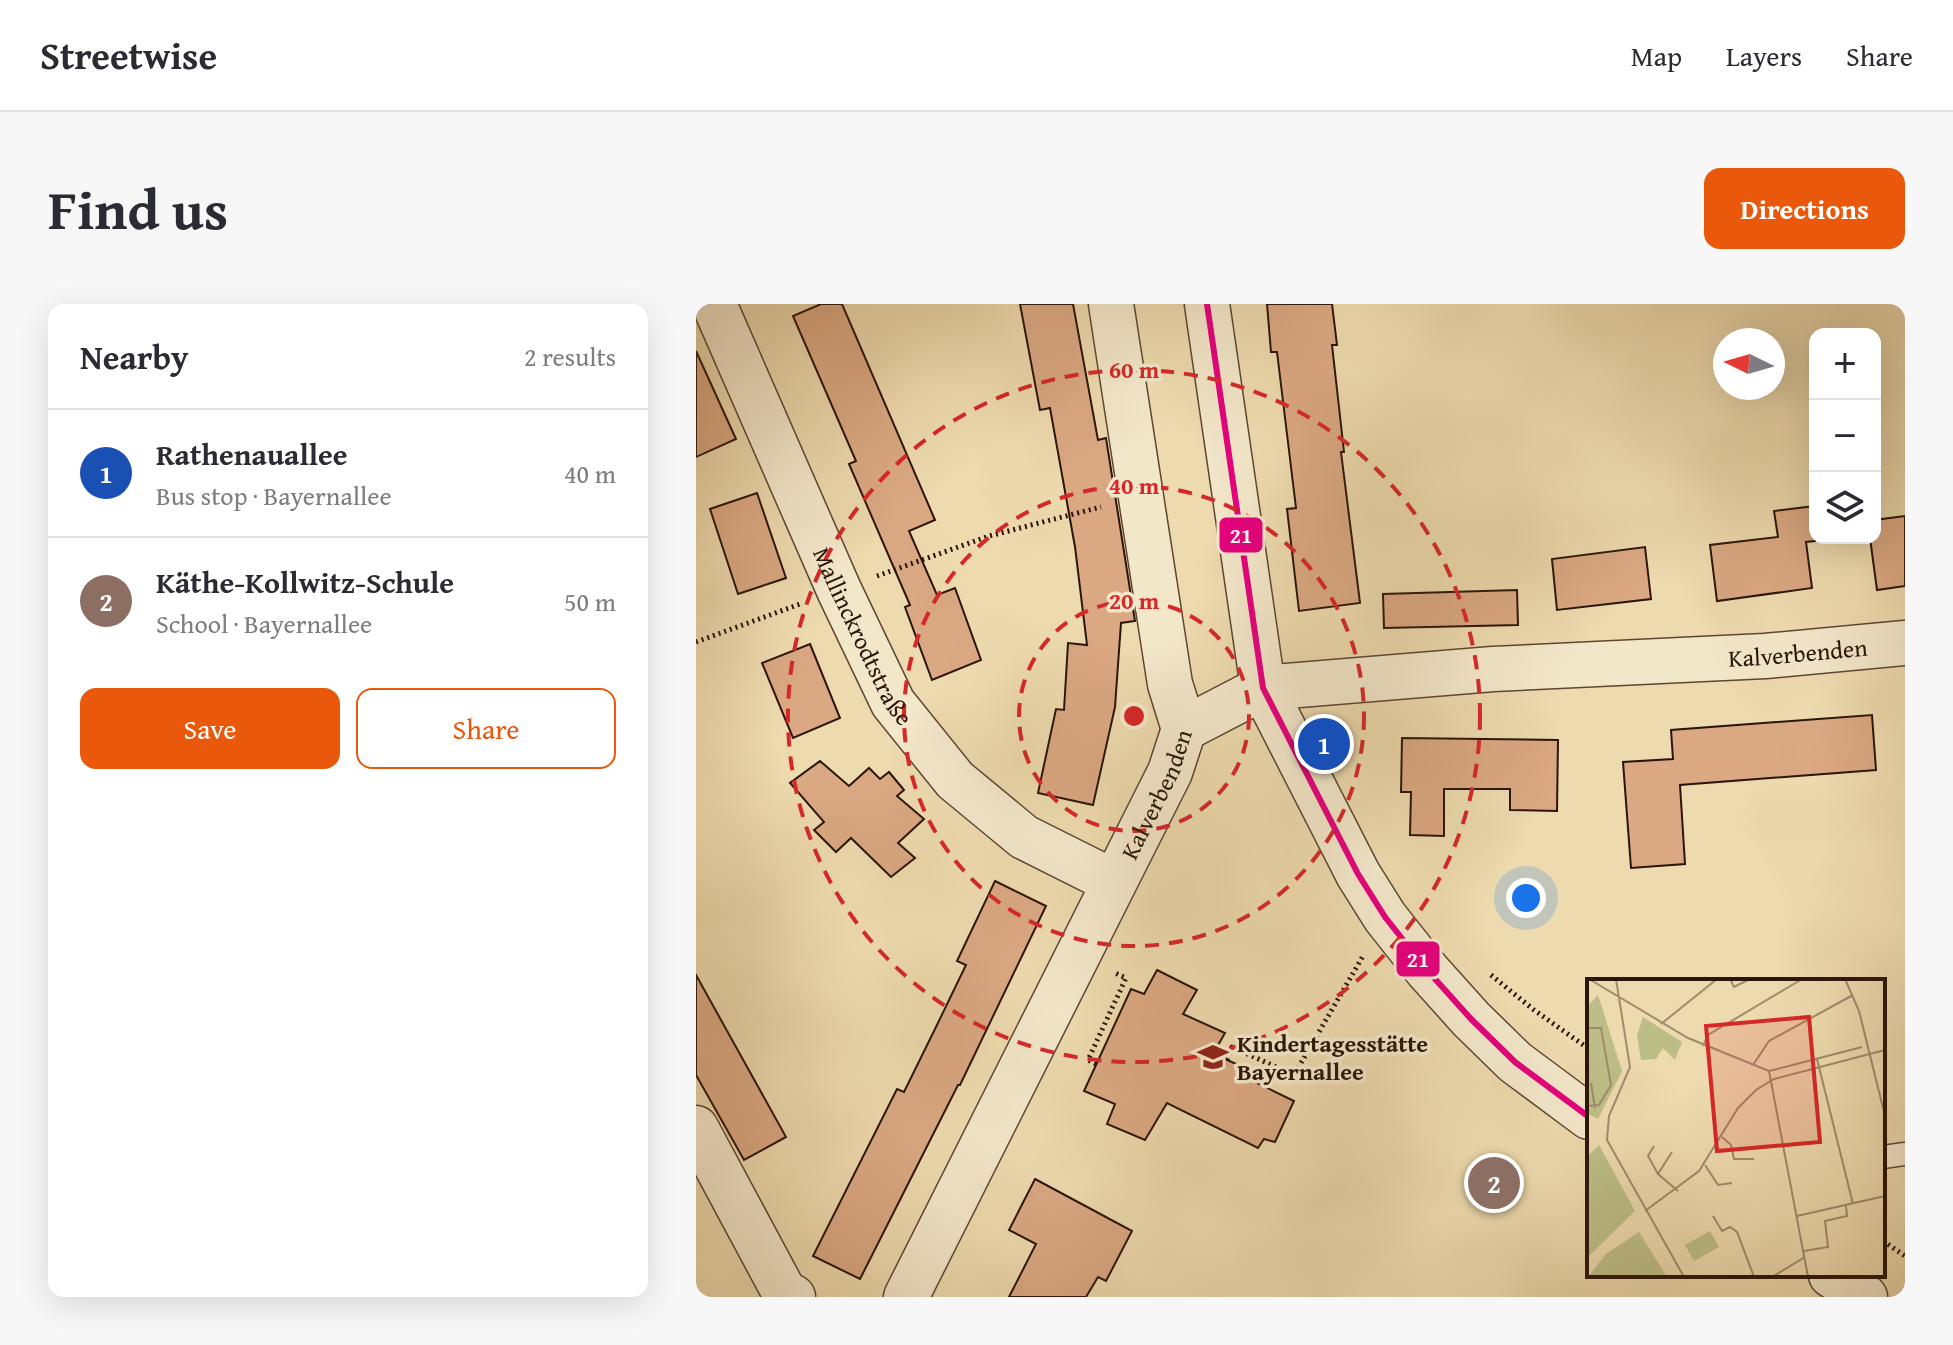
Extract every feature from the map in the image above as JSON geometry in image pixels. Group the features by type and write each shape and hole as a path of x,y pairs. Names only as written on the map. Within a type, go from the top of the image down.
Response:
{"street":[{"name":"Mallinckrodtstraße","path":"714,304 839,590 893,703 955,780 1024,837 1114,882"},
{"path":"1111,304 1170,684 1184,729"},
{"path":"1207,304 1263,688 1358,874 1385,917 1471,1019 1515,1062 1587,1116"},
{"name":"Kalverbenden","path":"906,1297 1170,772 1184,729 1263,688 1493,669 1765,656 1905,643"},
{"path":"696,1128 784,1292 793,1297"},
{"path":"1834,1277 1865,1297"}],"lane":[{"path":"1885,1157 1905,1154"}],"path":[{"path":"696,642 989,536 1142,497"},
{"path":"1320,682 1355,771"},
{"path":"1227,1060 1232,1047 1294,1075 1385,917"},
{"path":"1482,967 1534,1010 1587,1048"},
{"path":"1096,1064 1088,1060 1126,978 1115,973"},
{"path":"1885,1242 1905,1256"}],"building":[{"path":"821,304 842,304 935,520 909,531 937,595 955,588 981,660 932,680 905,607 910,605 849,464 856,461 793,316"},
{"path":"1020,304 1073,304 1098,440 1106,438 1135,621 1121,623 1115,707 1093,805 1038,793 1056,709 1064,710 1068,643 1087,645 1075,547 1050,408 1040,410"},
{"path":"1267,304 1332,304 1337,345 1332,345 1344,452 1341,452 1360,603 1299,611 1287,509 1296,508 1277,352 1271,352"},
{"path":"696,351 736,439 696,457"},
{"path":"757,493 786,578 738,594 710,509"},
{"path":"1809,507 1809,542 1806,542 1812,588 1717,601 1710,545 1778,537 1774,511"},
{"path":"1905,516 1905,586 1877,590 1871,544 1881,544 1881,519"},
{"path":"1645,547 1651,599 1557,610 1552,559"},
{"path":"1517,590 1518,625 1384,628 1383,594"},
{"path":"810,644 840,718 793,738 762,663"},
{"path":"1872,715 1876,770 1680,785 1685,864 1631,868 1623,762 1673,759 1671,730"},
{"path":"1402,738 1558,740 1557,811 1510,810 1510,789 1444,789 1444,836 1410,835 1411,792 1401,792"},
{"path":"820,761 849,786 869,768 880,779 889,772 904,790 897,796 924,819 898,843 915,858 891,877 851,838 836,852 814,830 824,822 790,783"},
{"path":"995,881 1046,906 960,1085 860,1279 813,1256 897,1089 904,1092 935,1029 966,965 957,961"},
{"path":"1157,970 1197,990 1183,1014 1225,1033 1213,1054 1255,1072 1251,1080 1294,1101 1275,1142 1264,1139 1258,1148 1167,1103 1145,1140 1107,1124 1115,1104 1084,1091 1131,989 1144,994"},
{"path":"696,975 786,1137 744,1160 696,1075"},
{"path":"1035,1179 1132,1231 1106,1281 1098,1277 1086,1297 1009,1297 1036,1244 1009,1230"}],"transit line":[{"name":"21","path":"1207,304 1263,688 1358,874 1385,917 1471,1019 1515,1062 1587,1116"}],"place":[{"name":"Rathenauallee","path":"1324,744"},
{"name":"Kindertagesstätte Bayernallee","path":"1213,1057"},
{"name":"Käthe-Kollwitz-Schule","path":"1494,1183"}]}
